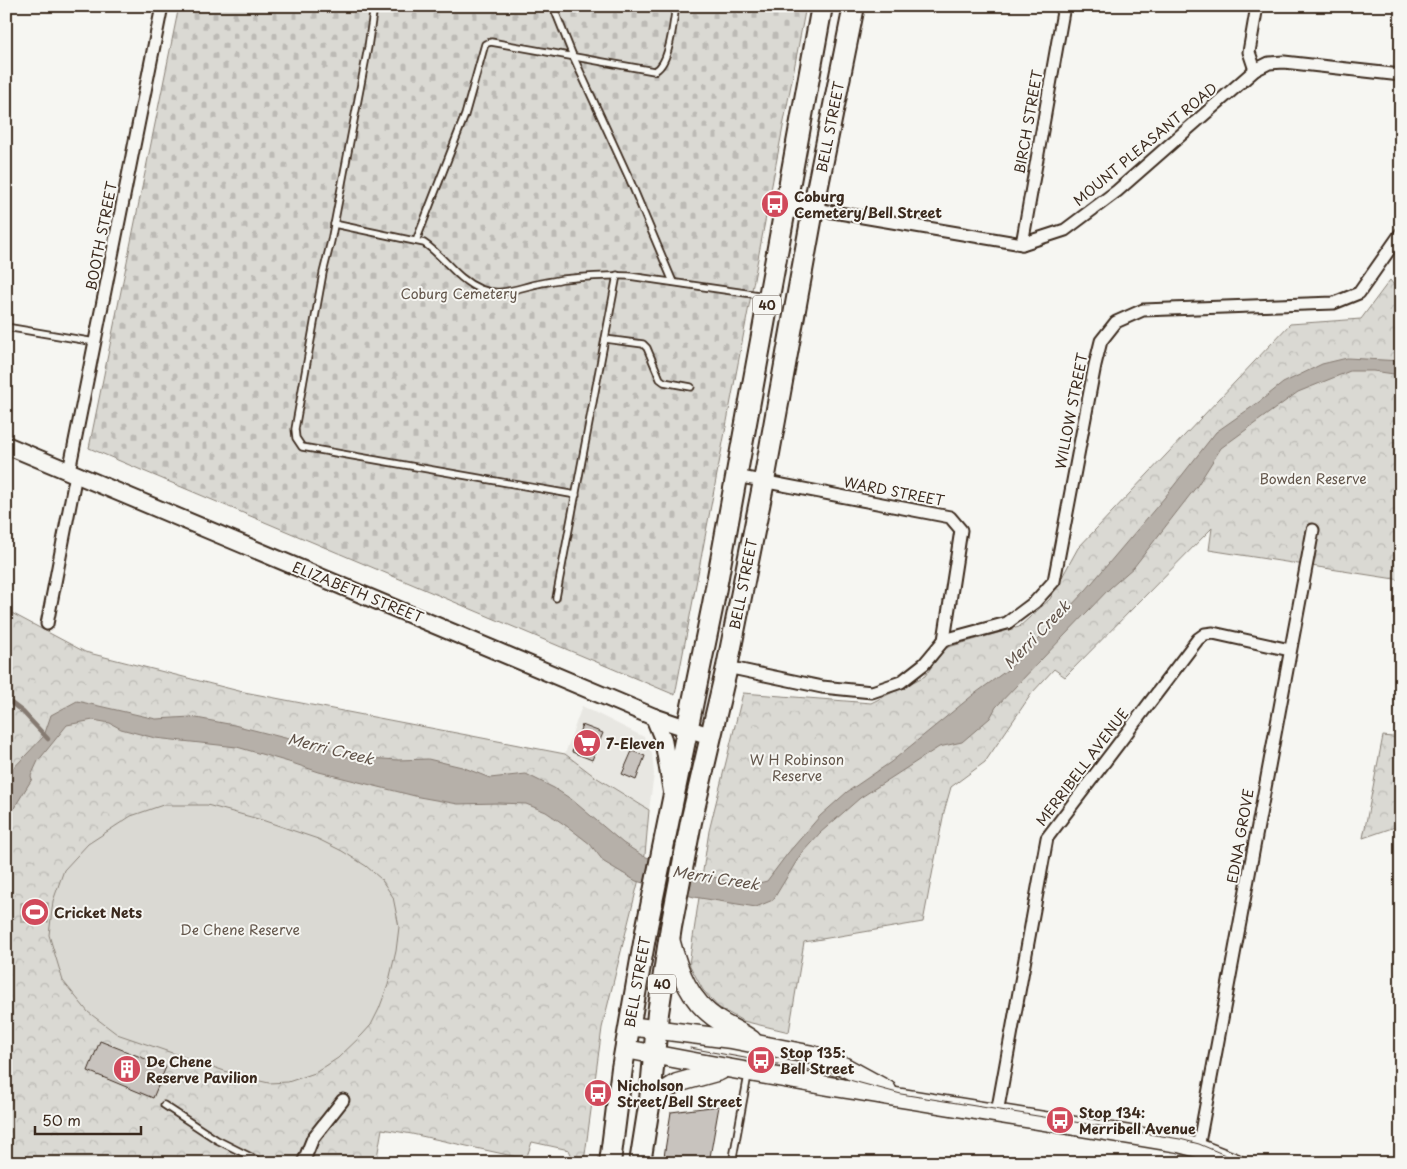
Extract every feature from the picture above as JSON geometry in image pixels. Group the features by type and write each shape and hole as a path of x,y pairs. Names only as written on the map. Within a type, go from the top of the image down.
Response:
{"highway":[{"name":"BELL STREET","path":"611,1155 629,1026 647,926 713,604 822,6"},
{"name":"BELL STREET","path":"641,1157 650,1100 670,932 710,736 727,667 764,481 813,210 854,6"},
{"path":"611,1155 641,1157"}],"main road":[{"name":"ELIZABETH STREET","path":"6,445 654,717 710,736"},
{"path":"654,717 663,739 673,795"},
{"path":"670,932 678,968 684,983 695,999 720,1022 739,1031 756,1044"},
{"path":"629,1026 756,1044 826,1059 843,1066 880,1087 906,1097"},
{"path":"626,1049 748,1073 906,1097 1179,1143 1198,1148 1236,1163"},
{"path":"650,1100 677,1083 728,1069"}],"street":[{"name":"BOOTH STREET","path":"47,624 95,342 162,6"},
{"name":"BIRCH STREET","path":"1022,244 1064,6"},
{"path":"1255,70 1249,52 1257,6"},
{"name":"MOUNT PLEASANT ROAD","path":"786,204 1022,244 1065,230 1117,191 1255,70 1269,62 1401,75"},
{"name":"WILLOW STREET","path":"944,640 1007,622 1035,602 1054,581 1100,341 1116,322 1143,310 1334,303 1359,293 1401,233"},
{"name":"WARD STREET","path":"736,476 950,517 961,530 944,640"},
{"name":"EDNA GROVE","path":"1198,1148 1313,530"},
{"name":"MERRIBELL AVENUE","path":"997,1113 1047,838 1198,638 1205,634 1213,633 1290,650"},
{"path":"727,667 822,687 872,692 901,682 924,664 944,640"},
{"path":"303,1163 313,1138 343,1100"}],"lane":[{"path":"374,6 368,47 323,273 295,429 296,438 302,448 576,495"},
{"path":"553,6 573,56 629,178 673,282"},
{"path":"416,240 466,115 485,44 491,42 648,70 659,69 666,58 676,6"},
{"path":"334,224 416,240 430,247 455,273 472,285 487,292 502,292 537,283 564,279 617,275 768,297"},
{"path":"556,598 617,275"},
{"path":"6,327 95,342"},
{"path":"605,339 643,344 647,348 660,379 664,382 691,386"},
{"path":"732,1163 748,1073"},
{"path":"164,1105 217,1140 263,1163"}],"shaded area":[{"path":"1347,358 1401,361 1401,375 1373,371 1350,371 1298,392 1221,448 1197,486 1134,567 1110,588 996,707 990,718 962,742 939,747 860,798 820,833 801,854 773,900 756,907 694,897 636,881 604,862 590,844 568,827 546,812 526,804 458,804 419,797 319,772 237,747 155,738 121,729 110,723 93,720 67,725 38,761 31,776 32,779 6,821 6,776 44,736 51,715 77,701 156,719 191,717 234,725 289,739 327,746 339,756 398,760 428,759 462,767 490,778 526,774 571,799 623,843 643,856 727,881 755,884 767,881 820,816 847,792 891,762 973,695 1010,668 1050,628 1086,590 1165,497 1216,432 1283,383 1322,364"},
{"name":"7-Eleven","path":"582,706 644,737 652,753 654,774 649,810 594,776 565,754"}],"green space":[{"name":"Coburg Cemetery","path":"179,6 806,6 675,695 89,448"},
{"path":"1390,280 1401,294 1401,580 1209,550 1212,528 1065,677 1054,669 1032,693 985,762 951,787 944,812 923,922 804,942 789,1032 743,1021 718,1007 703,990 689,964 709,831 743,693 871,703 925,676 945,648 1019,627 1050,599 1078,548 1290,324 1361,319"},
{"name":"De Chene Reserve","path":"6,610 85,652 239,691 565,754 594,776 649,810 645,855 602,1028 584,1162 575,1163 569,1150 532,1142 526,1159 382,1129 376,1163 6,1163"},
{"path":"1383,736 1401,738 1401,825 1363,838"},
{"path":"163,805 207,805 262,820 318,839 366,866 381,879 393,897 399,927 396,951 388,985 379,1009 371,1025 362,1035 338,1058 315,1073 288,1082 269,1083 242,1077 117,1034 88,1012 63,981 49,935 53,901 64,870 88,844 131,816"},
{"name":"Cricket Nets","path":"21,903 48,903 48,922 21,922"}],"building":[{"name":"7-Eleven","path":"582,725 603,733 592,760 572,752"},
{"path":"632,751 645,756 636,780 622,774"},
{"name":"De Chene Reserve Pavilion","path":"100,1041 166,1067 153,1098 88,1071"},
{"path":"719,1106 710,1157 688,1163 663,1163 671,1112"}],"waterway":[{"path":"6,699 23,712 48,739"}],"tram line":[{"path":"690,1048 816,1071 901,1094 1180,1139 1199,1144 1244,1163"}],"place":[{"name":"Coburg Cemetery/Bell Street","path":"775,204"},
{"name":"7-Eleven","path":"587,743"},
{"name":"Cricket Nets","path":"35,912"},
{"name":"Stop 135: Bell Street","path":"761,1060"},
{"name":"De Chene Reserve Pavilion","path":"127,1069"},
{"name":"Nicholson Street/Bell Street","path":"598,1093"},
{"name":"Stop 134: Merribell Avenue","path":"1060,1120"}],"park label":[{"name":"Bowden Reserve","path":"1313,478"},
{"name":"W H Robinson Reserve","path":"797,768"}],"water label":[{"name":"Merri Creek","path":"1036,634"},
{"name":"Merri Creek","path":"331,748"},
{"name":"Merri Creek","path":"716,877"}]}
